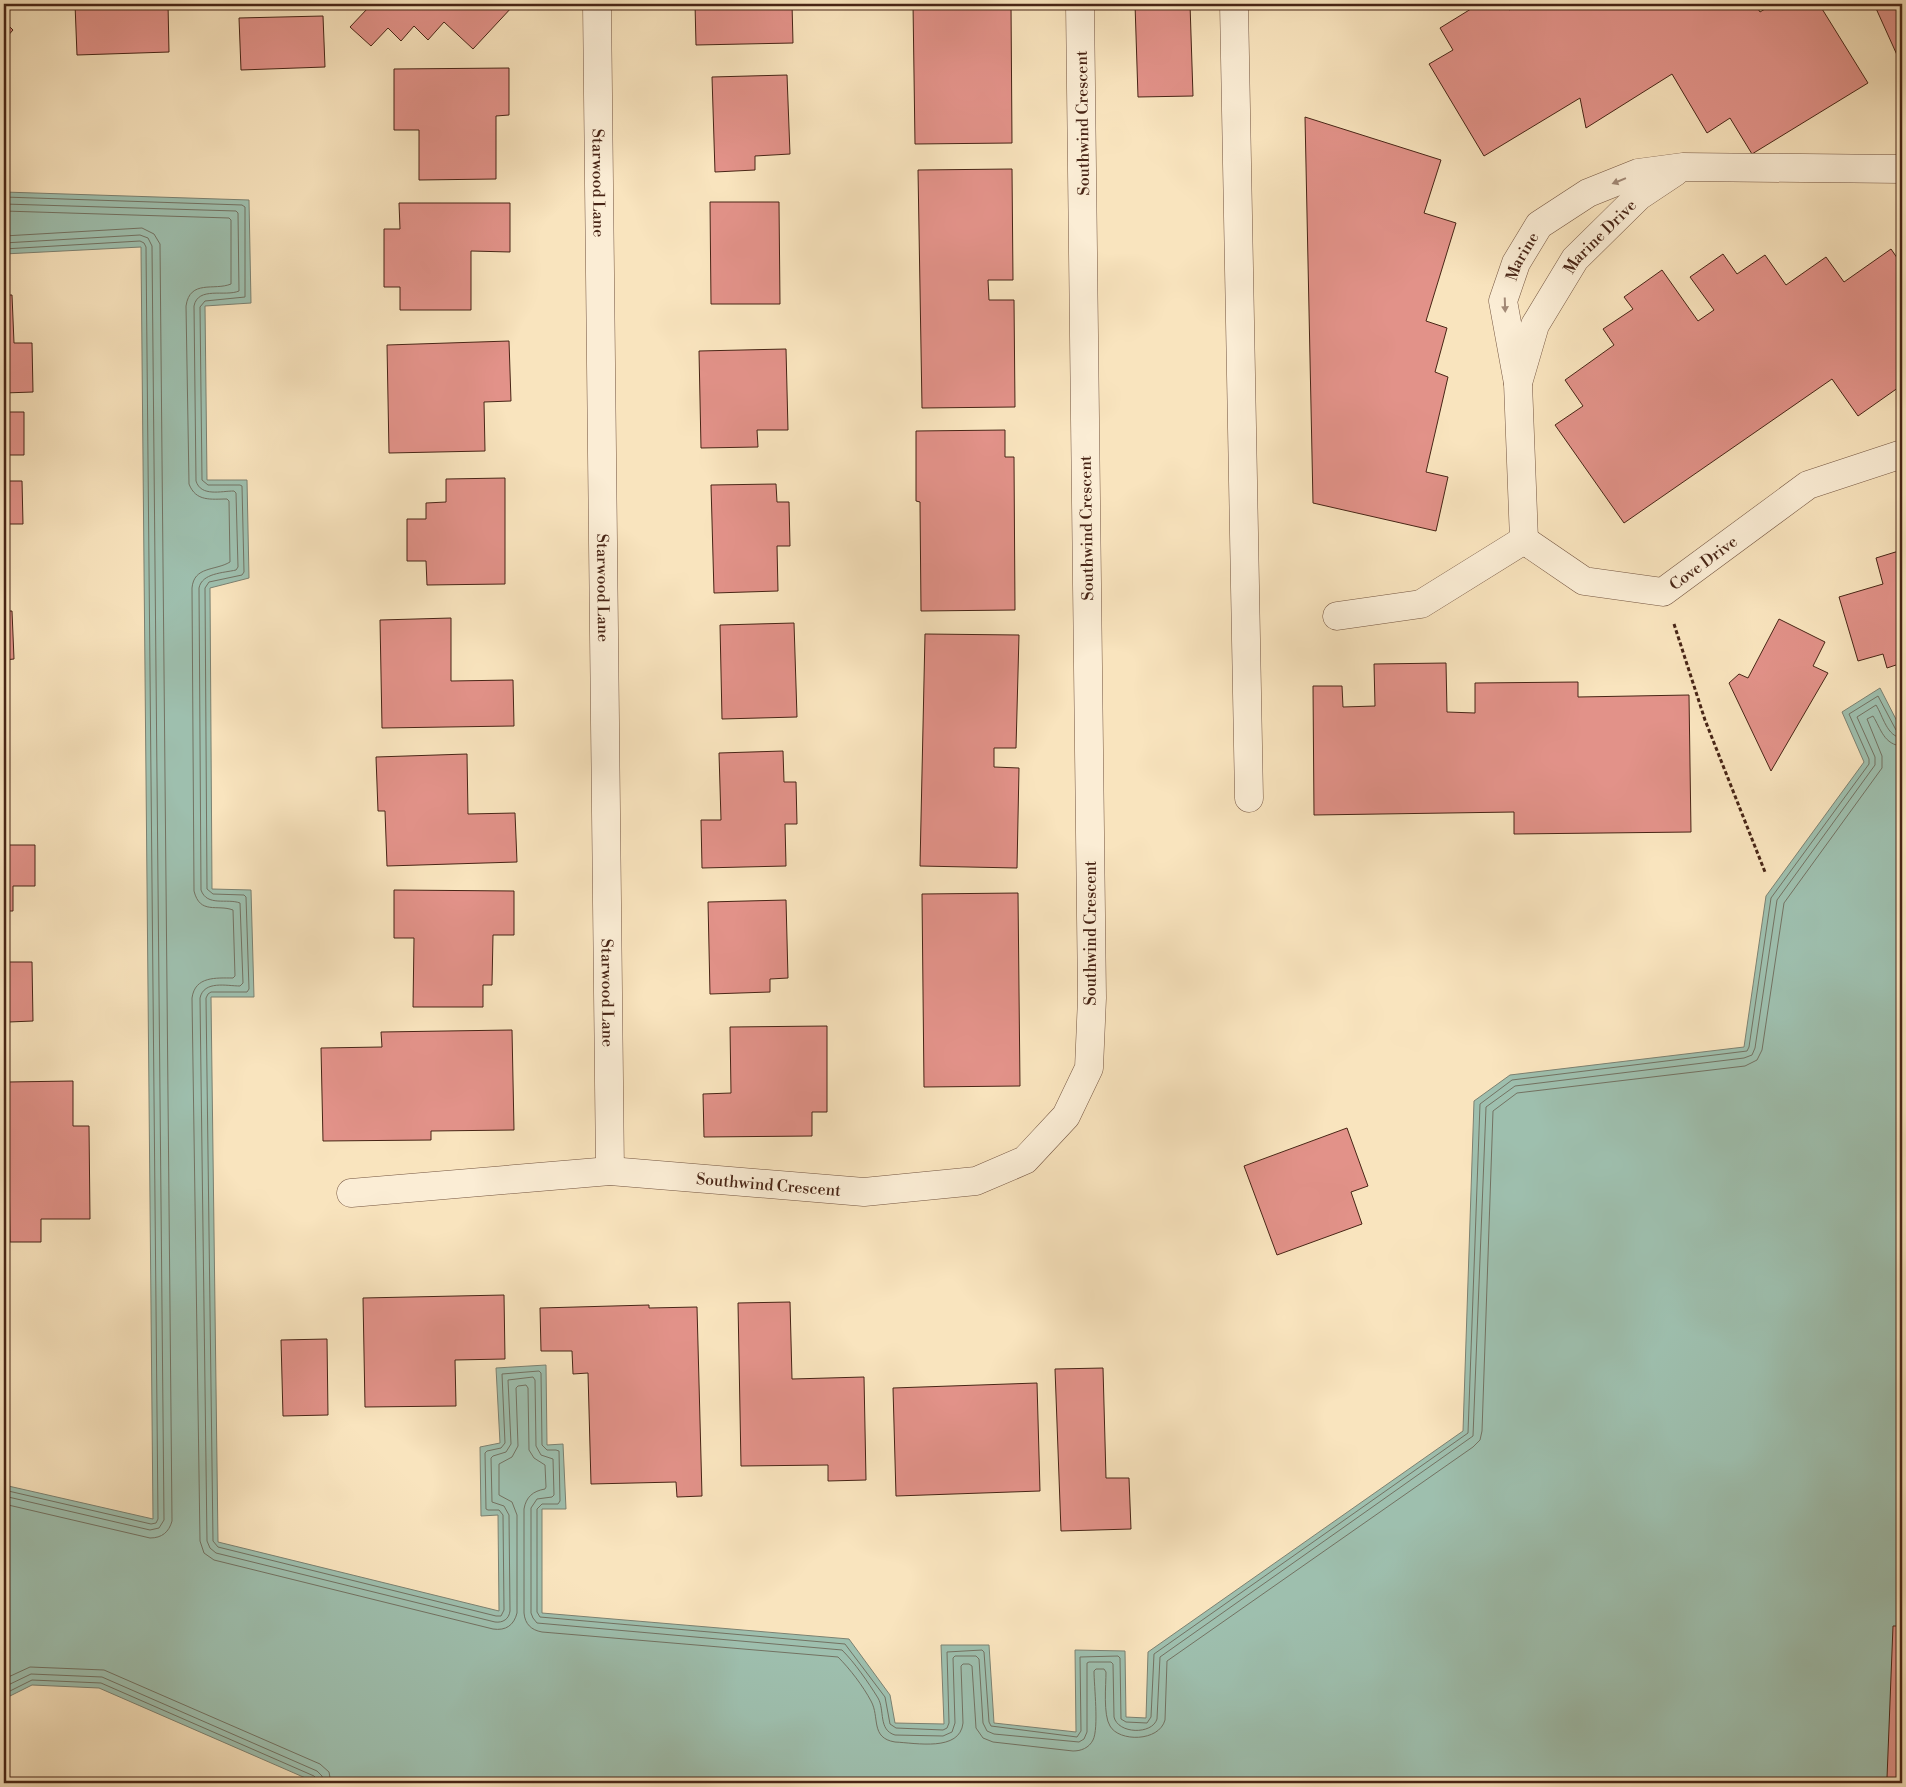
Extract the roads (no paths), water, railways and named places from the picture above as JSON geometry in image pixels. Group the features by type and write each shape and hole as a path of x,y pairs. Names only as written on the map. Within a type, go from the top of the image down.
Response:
{"street":[{"name":"Starwood Lane","path":"597,4 610,1171"},
{"name":"Southwind Crescent","path":"351,1193 610,1171 864,1192 976,1181 1025,1160 1066,1116 1089,1068 1092,998 1080,4"},
{"path":"1234,4 1249,798"},
{"path":"1683,167 1902,169"},
{"name":"Marine","path":"1518,382 1503,301 1516,263 1539,225 1588,193 1638,174 1683,167"},
{"name":"Marine Drive","path":"1524,540 1518,382 1535,325 1575,259 1639,196 1683,167"},
{"name":"Cove Drive","path":"1524,540 1584,581 1663,592 1808,485 1902,454"},
{"path":"1337,616 1421,604 1524,540"}],"water":[{"path":"4,192 249,200 251,303 205,306 207,480 247,480 249,578 210,588 212,889 251,890 254,997 211,997 218,1542 499,1611 498,1515 481,1516 480,1447 500,1443 496,1368 546,1365 547,1445 563,1444 566,1509 542,1509 542,1613 849,1639 890,1695 895,1723 944,1724 941,1645 989,1645 994,1723 1076,1732 1075,1650 1125,1651 1126,1717 1146,1718 1148,1652 1463,1431 1474,1101 1510,1075 1744,1047 1766,896 1864,762 1842,712 1880,688 1902,731 1902,1783 317,1783 99,1688 32,1685 4,1699 4,1485 153,1519 141,247 4,254"}]}
